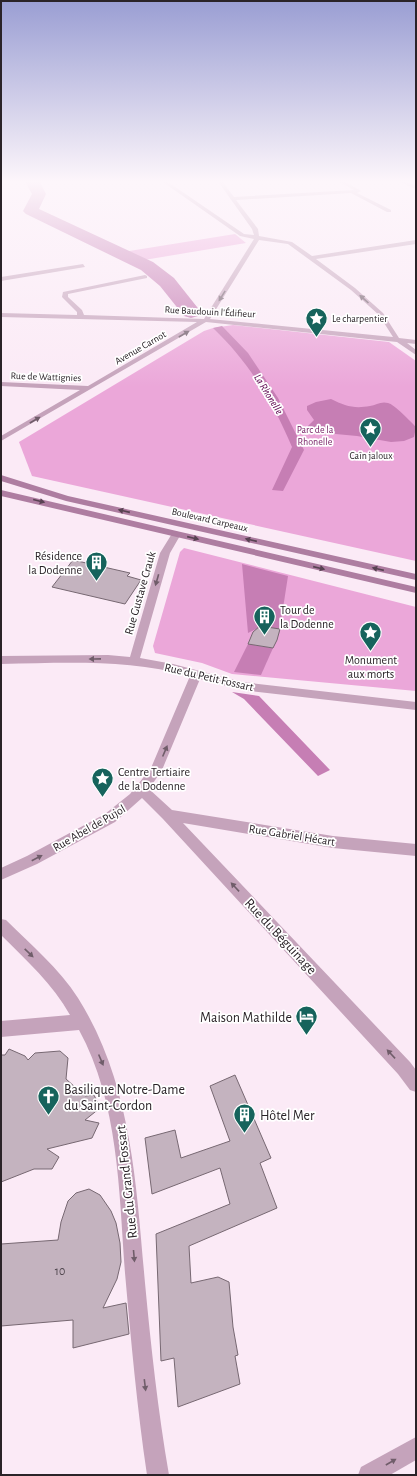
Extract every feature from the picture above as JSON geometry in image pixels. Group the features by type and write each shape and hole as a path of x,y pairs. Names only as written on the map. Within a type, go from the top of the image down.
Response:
{"main road":[{"name":"Boulevard Carpeaux","path":"1,478 66,498 416,577"},
{"name":"Boulevard Carpeaux","path":"1,493 416,590"}],"street":[{"name":"Avenue Carnot","path":"1,439 206,320 251,249"},
{"path":"298,249 353,289 378,311 397,340 416,353"},
{"path":"311,258 371,249"},
{"path":"1,279 83,266"},
{"path":"81,317 80,310 65,297 65,294 145,277"},
{"name":"Rue Baudouin l'Édifieur","path":"1,315 206,320 416,342"},
{"name":"Rue de Wattignies","path":"1,384 90,388"},
{"name":"Rue Gustave Crauk","path":"134,661 165,553 176,534"},
{"name":"Rue du Petit Fossart","path":"1,660 108,659 134,661 197,674 252,688 416,706"},
{"name":"Rue Abel de Pujol","path":"1,874 32,860 110,818 127,806 142,790 160,762 197,674"},
{"name":"Rue du Béguinage","path":"142,790 168,815 404,1068 416,1084"},
{"name":"Rue Gabriel Hécart","path":"168,815 333,842 416,850"},
{"name":"Rue du Grand Fossart","path":"1,925 50,974 83,1022 95,1046 110,1085 123,1145 144,1378 158,1475"},
{"path":"1,1029 83,1022"},
{"path":"369,1475 415,1453"}],"green space":[{"path":"142,249 211,249 144,260 123,252"},
{"name":"Parc de la Rhonelle","path":"233,325 389,342 416,361 416,561 32,476 19,442 204,331"},
{"path":"184,548 416,607 416,691 232,674 202,663 155,653 153,646 180,552"}],"water":[{"path":"222,326 248,353 278,398 304,450 283,491 272,490 292,447 268,398 237,354 213,328"},
{"path":"331,399 354,407 370,406 383,402 391,404 416,427 414,437 404,441 391,442 357,436 325,433 306,428 314,420 307,410 307,406 316,402"},
{"path":"242,564 288,576 279,634 277,631 260,627 248,633"},
{"path":"248,644 273,648 261,675 234,672"},
{"path":"232,692 259,696 330,770 318,776 244,699"}],"building":[{"name":"Résidence la Dodenne","path":"73,560 130,573 127,576 141,580 125,604 52,587"},
{"name":"Tour de la Dodenne","path":"260,626 280,629 273,648 248,644 253,632"},
{"name":"Basilique Notre-Dame du Saint-Cordon","path":"9,1049 25,1056 28,1060 35,1053 60,1051 68,1058 66,1079 85,1096 94,1095 100,1108 85,1120 99,1123 92,1138 47,1149 59,1157 52,1169 34,1169 1,1182 1,1055 5,1055"},
{"path":"235,1075 271,1158 260,1163 277,1208 189,1246 191,1283 218,1277 229,1282 233,1327 238,1355 235,1356 240,1384 178,1407 174,1358 161,1361 156,1234 230,1204 220,1168 152,1194 145,1138 175,1130 181,1158 230,1141 210,1086"},
{"path":"89,1189 100,1195 111,1211 116,1223 120,1243 121,1262 117,1279 103,1308 126,1303 129,1334 73,1348 73,1320 1,1326 1,1244 58,1240 61,1222 68,1201 76,1193"}],"waterway":[{"name":"La Rhonelle","path":"111,249 147,266 167,282 191,312"}],"place":[{"name":"Le charpentier","path":"316,338"},
{"name":"Caïn jaloux","path":"371,448"},
{"name":"Résidence la Dodenne","path":"97,582"},
{"name":"Tour de la Dodenne","path":"264,636"},
{"name":"Monument aux morts","path":"371,652"},
{"name":"Centre Tertiaire de la Dodenne","path":"103,798"},
{"name":"Maison Mathilde","path":"307,1036"},
{"name":"Basilique Notre-Dame du Saint-Cordon","path":"48,1116"},
{"name":"Hôtel Mer","path":"245,1134"}]}
